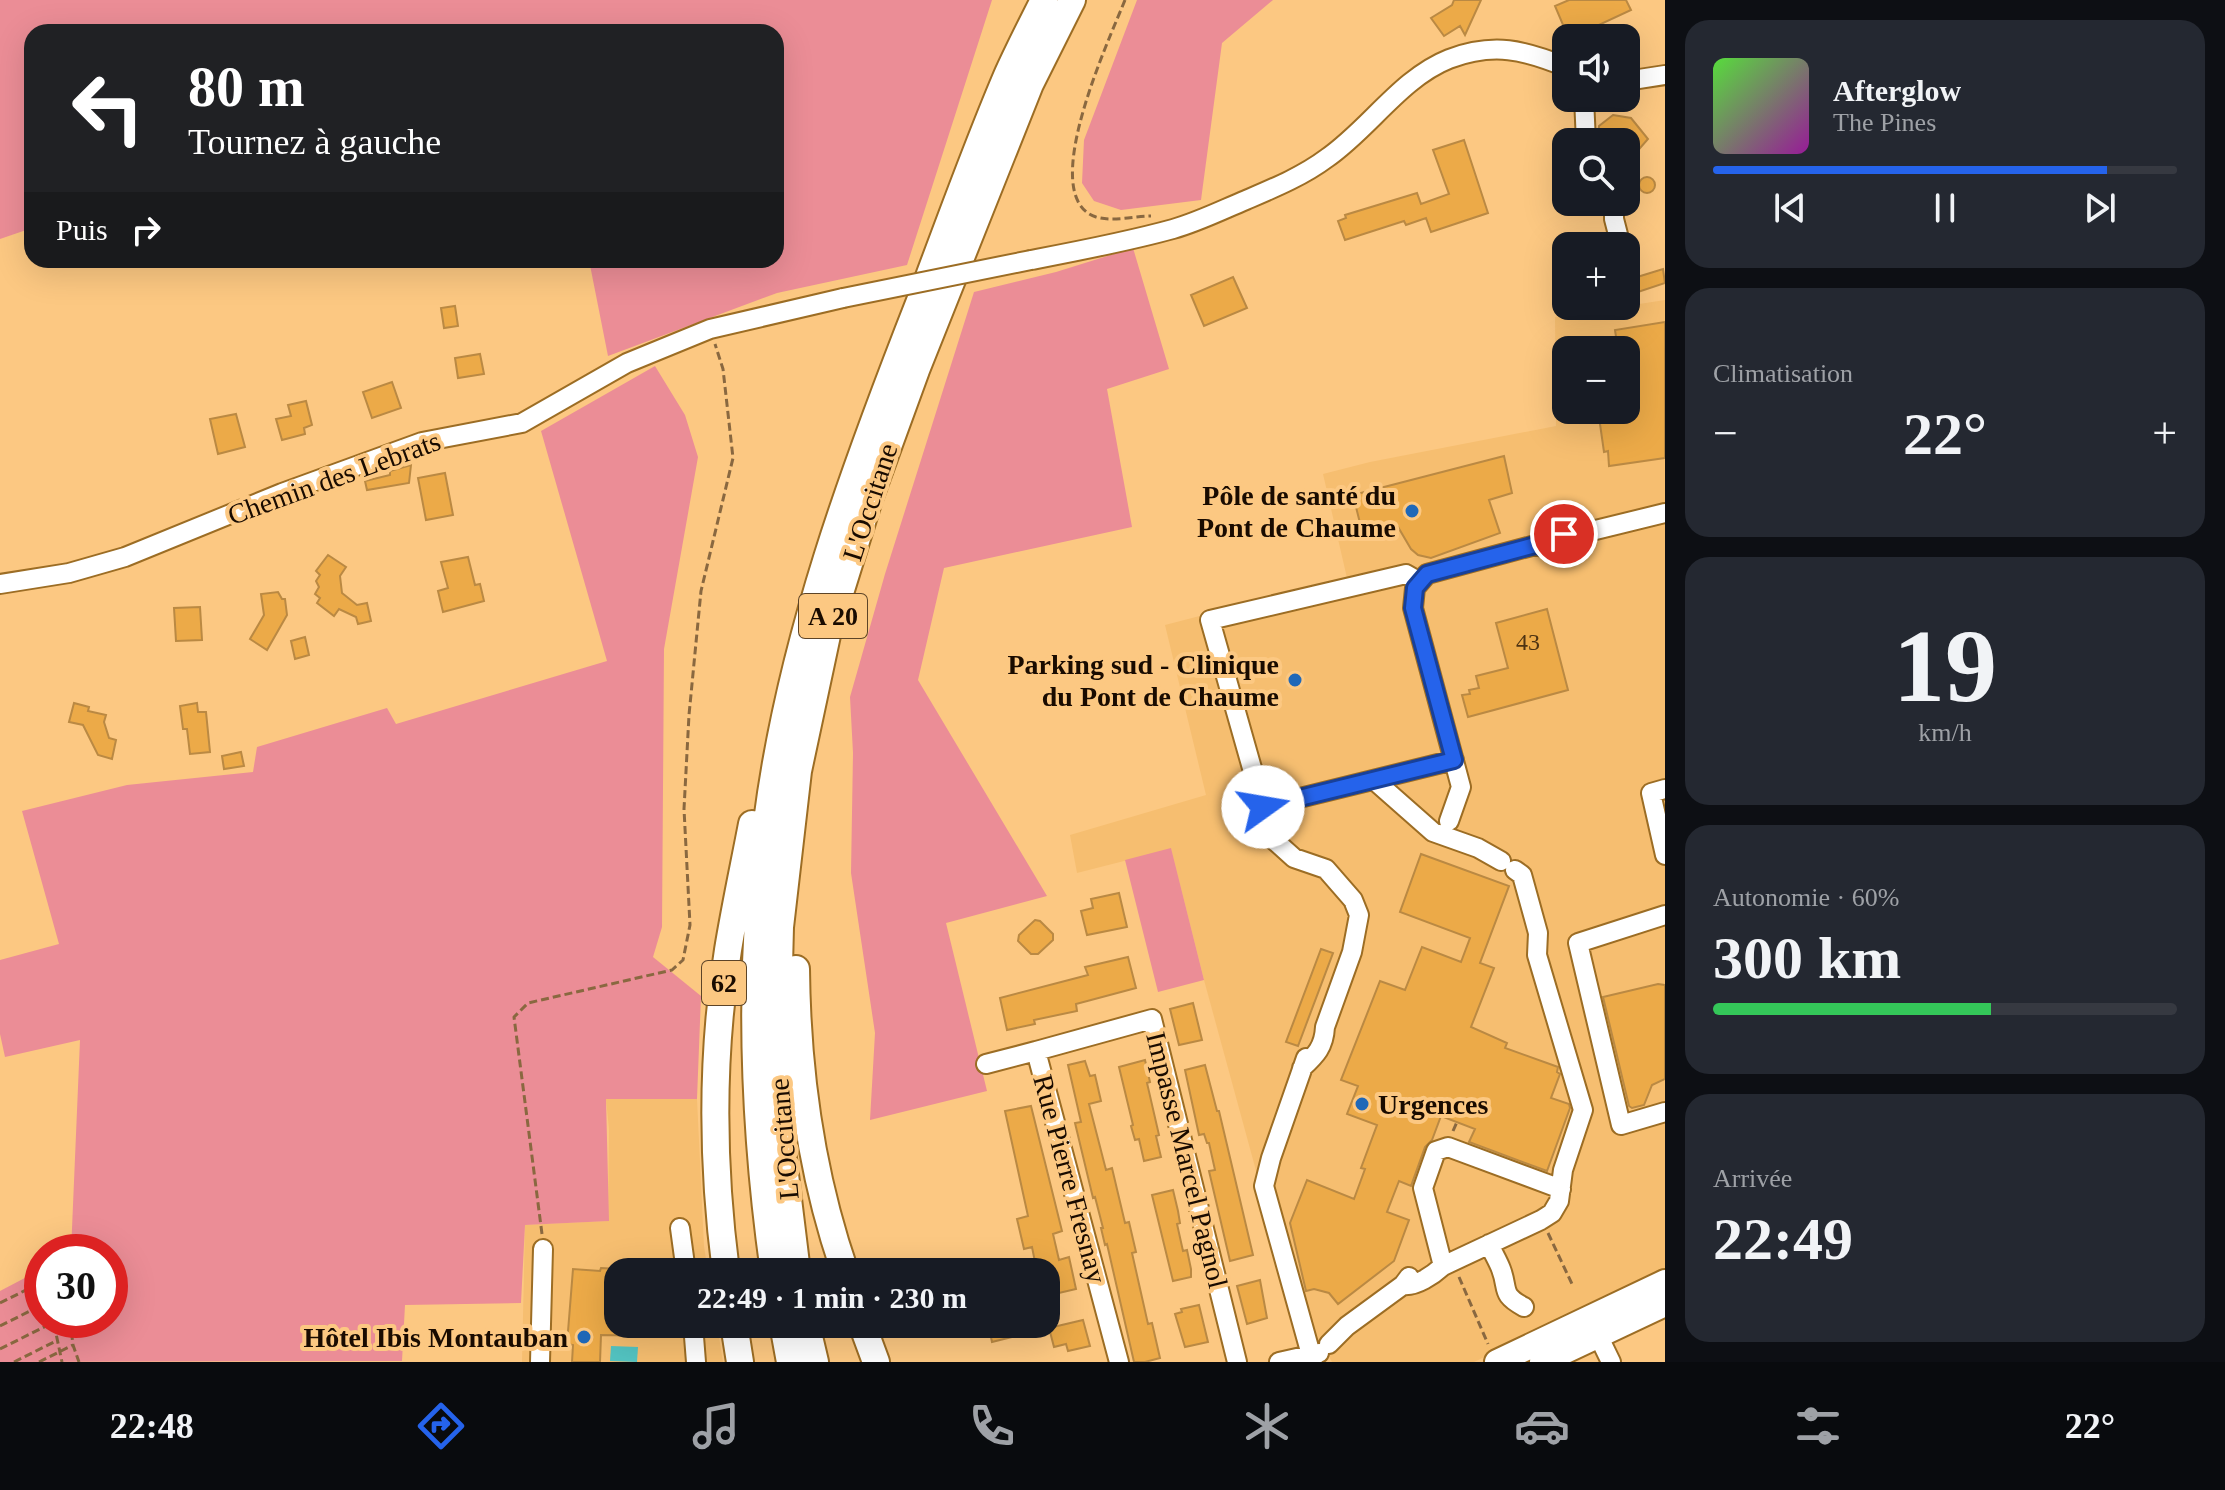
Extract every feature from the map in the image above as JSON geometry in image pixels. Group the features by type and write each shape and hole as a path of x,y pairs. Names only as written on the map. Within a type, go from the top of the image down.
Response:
{"highway":[{"name":"L'Occitane","path":"772,1258 762,1190 756,1106 755,1022 758,919 767,821 788,702 806,628 861,454 1007,77 1044,0"},
{"name":"L'Occitane","path":"795,1258 781,1142 777,1044 780,927 798,771 827,635 870,496 916,370 1030,84 1072,0"},
{"name":"62","path":"724,1258 715,1153 719,1020 728,951 760,782 788,702"},
{"path":"798,771 801,862 795,949 797,1035 809,1130 822,1196 841,1258"},
{"path":"736,1338 740,1362"},
{"path":"786,1338 790,1362"},
{"path":"809,1338 815,1362"},
{"path":"867,1338 876,1362"}],"main road":[{"path":"1497,1362 1665,1284"},
{"path":"1542,1362 1665,1304"}],"street":[{"name":"Chemin des Lebrats","path":"0,584 69,573 125,557 282,493 422,442 522,423 627,363 710,329 843,298 1176,229 1265,192 1326,159 1424,72 1447,59 1478,50 1505,48 1552,61"},
{"path":"1640,79 1665,75"},
{"path":"1449,821 1461,787 1413,608 1415,588 1427,574 1539,544 1542,547 1564,542 1567,537 1665,513"},
{"path":"1318,1349 1299,1314 1264,1186 1302,1068 1315,1034 1325,1027 1352,952 1359,915 1353,900 1326,869 1294,858 1275,841 1210,620 1406,574 1420,582"},
{"path":"1263,807 1454,760"},
{"path":"1279,1362 1318,1349 1403,1285 1409,1286 1435,1274 1443,1266 1552,1213 1559,1201 1563,1170 1583,1110 1537,955 1538,933 1522,875 1478,848 1433,832 1374,780"},
{"path":"1665,789 1651,793 1665,855"},
{"path":"1665,915 1578,943 1621,1125 1665,1112"},
{"name":"Impasse Marcel Pagnol","path":"1092,1036 1152,1019 1237,1362"},
{"name":"Rue Pierre Fresnay","path":"1092,1036 1036,1051 1119,1362"},
{"path":"986,1064 1036,1051"},
{"path":"1443,1266 1423,1188 1436,1151 1448,1147 1561,1189"},
{"path":"680,1228 684,1258"},
{"path":"1489,1244 1510,1299 1524,1307"},
{"path":"540,1362 543,1249"},
{"path":"1611,1362 1597,1336 1597,1325 1665,1284"},
{"path":"694,1338 696,1362"}],"path":[{"path":"1125,0 1085,107 1075,142 1072,182 1077,204 1095,217 1161,218"},
{"path":"543,1249 514,1017 528,1003 672,970 683,960 690,925 684,809 689,715 701,591 733,458 723,369 710,329"},
{"path":"0,1303 24,1291"},
{"path":"0,1326 24,1314"},
{"path":"0,1349 24,1337"},
{"path":"56,1338 62,1362"},
{"path":"72,1338 79,1362"},
{"path":"14,1362 56,1341"},
{"path":"39,1362 73,1345"}],"shaded area":[{"path":"0,0 992,0 907,265 777,293 608,356 591,268 784,268 784,24 24,24 24,231 0,239"},
{"path":"1137,0 1273,0 1222,43 1201,200 1121,210 1094,201 1082,183 1084,140"},
{"path":"1133,248 1169,369 1107,389 1132,527 944,568 918,680 1047,896 946,923 987,1091 870,1120 875,1033 851,873 853,753 850,697 885,574 974,292 1056,272"},
{"path":"1665,300 1665,1271 1474,1362 1332,1362 1326,1351 1300,1350 1294,1310 1171,849 1077,873 1070,835 1206,795 1165,625 1347,578 1323,474 1556,424 1640,424 1640,336 1555,336 1555,320 1640,320 1640,304"},
{"path":"655,366 685,415 698,457 664,649 662,927 653,957 701,996 697,1099 606,1099 609,1221 525,1225 521,1303 405,1305 402,1361 0,1362 0,1291 24,1278 24,1338 128,1338 128,1234 72,1234 80,1040 5,1057 0,1034 0,960 59,944 22,811 127,785 253,772 257,747 387,708 396,724 607,661 541,431"},
{"path":"1171,848 1204,980 1158,992 1125,860"},
{"path":"606,1099 697,1099 706,1258 604,1258 604,1338 719,1338 723,1362 522,1362 525,1225 608,1221 609,1129"}],"water":[{"path":"611,1346 638,1347 637,1362 610,1361"}],"building":[{"path":"1454,0 1481,0 1465,35 1460,26 1444,36 1431,18 1452,5"},
{"path":"1569,0 1626,0 1631,10 1601,24 1563,24 1555,6"},
{"path":"1613,115 1631,118 1639,128 1599,128"},
{"path":"1640,129 1648,139 1640,148"},
{"path":"1464,140 1488,213 1431,232 1426,218 1406,225 1404,221 1345,240 1338,221 1346,218 1345,215 1417,193 1421,204 1449,194 1433,150"},
{"path":"1644,177 1650,177 1655,182 1655,188 1650,193 1640,190 1640,180"},
{"path":"1663,269 1665,283 1640,291 1640,276"},
{"path":"1233,277 1247,308 1204,326 1191,295"},
{"path":"455,306 458,326 444,328 441,308"},
{"path":"1665,322 1665,458 1609,466 1600,424 1640,424 1640,336 1616,336 1615,330"},
{"path":"480,354 484,374 458,378 455,358"},
{"path":"392,382 401,408 372,418 363,392"},
{"path":"306,401 312,425 304,428 305,434 282,440 276,419 291,416 288,405"},
{"path":"236,414 245,447 218,454 210,419"},
{"name":"Pôle de santé du Pont de Chaume","path":"1504,456 1512,493 1489,500 1500,533 1431,558 1418,555 1411,549 1398,527 1367,534 1366,530 1362,531 1353,495"},
{"path":"411,465 409,483 367,490 365,481 390,475 390,471"},
{"path":"445,473 453,515 426,520 418,478"},
{"path":"328,555 346,567 340,576 342,593 357,605 367,603 371,621 358,624 356,617 339,609 334,616 317,603 320,598 315,594 319,587 316,581 320,575 316,571"},
{"path":"468,557 475,585 480,584 484,601 443,612 438,591 448,588 441,562"},
{"path":"278,592 285,599 287,615 267,650 250,639 264,615 261,594"},
{"path":"200,607 202,640 176,641 174,608"},
{"path":"1547,609 1568,690 1468,717 1462,695 1479,688 1476,676 1508,668 1496,623"},
{"path":"305,637 309,655 295,659 291,641"},
{"path":"74,703 89,707 88,711 106,715 104,722 109,738 116,740 112,759 98,755 83,725 69,722"},
{"path":"197,703 198,712 206,712 210,752 190,754 180,706"},
{"path":"241,752 244,766 224,769 222,756"},
{"path":"1421,854 1509,886 1480,963 1494,968 1471,1027 1507,1043 1505,1048 1558,1067 1560,1074 1551,1098 1569,1104 1570,1108 1547,1171 1469,1142 1475,1129 1441,1116 1432,1140 1425,1147 1411,1186 1399,1181 1387,1212 1409,1220 1394,1261 1338,1304 1329,1293 1314,1289 1306,1291 1290,1223 1307,1180 1354,1199 1365,1169 1361,1168 1377,1125 1347,1114 1358,1086 1341,1080 1380,981 1405,990 1422,947 1461,962 1470,938 1400,912"},
{"path":"1119,893 1127,927 1087,935 1081,911 1093,908 1091,899"},
{"path":"1035,920 1053,934 1053,940 1038,954 1031,954 1018,941 1019,935"},
{"path":"1321,949 1333,953 1298,1046 1286,1042"},
{"path":"1128,957 1136,988 1076,1004 1077,1011 1034,1020 1035,1024 1007,1030 1000,998 1088,975 1085,967"},
{"path":"1665,985 1665,1079 1652,1085 1644,1105 1632,1108 1603,997"},
{"path":"1193,1003 1202,1040 1179,1045 1170,1009"},
{"path":"1145,1060 1161,1157 1144,1161 1139,1139 1135,1140 1131,1126 1119,1067"},
{"path":"1085,1061 1090,1076 1095,1075 1101,1101 1089,1104 1106,1170 1112,1168 1125,1223 1129,1222 1136,1252 1132,1253 1148,1324 1152,1323 1160,1358 1145,1362 1134,1362 1075,1123 1081,1122 1068,1065"},
{"path":"1205,1065 1253,1255 1230,1261 1209,1171 1215,1170 1209,1143 1204,1134 1199,1135 1185,1070"},
{"path":"1031,1106 1062,1231 1053,1234 1059,1258 1034,1258 1032,1247 1024,1249 1017,1219 1028,1216 1005,1111"},
{"path":"1173,1190 1180,1223 1177,1224 1183,1251 1187,1250 1191,1277 1173,1281 1152,1195"},
{"path":"1069,1257 1076,1289 1060,1293 1060,1260"},
{"name":"Hôtel Ibis Montauban","path":"604,1268 604,1335 601,1335 600,1362 572,1362 573,1345 567,1344 573,1269 600,1271"},
{"path":"1260,1280 1267,1318 1247,1324 1237,1286"},
{"path":"1199,1305 1208,1342 1185,1347 1175,1314 1182,1312 1181,1309"},
{"path":"1083,1320 1090,1346 1068,1351 1066,1344 1054,1347 1052,1338 1060,1338 1060,1325"}],"place":[{"name":"Pôle de santé du Pont de Chaume","path":"1412,511"},
{"name":"Parking sud - Clinique du Pont de Chaume","path":"1295,680"},
{"name":"Urgences","path":"1362,1104"},
{"name":"Hôtel Ibis Montauban","path":"584,1337"}],"route":[{"path":"1263,807 1454,760 1413,608 1415,588 1427,574 1539,544 1542,547 1564,542 1567,537 1564,534"}]}
